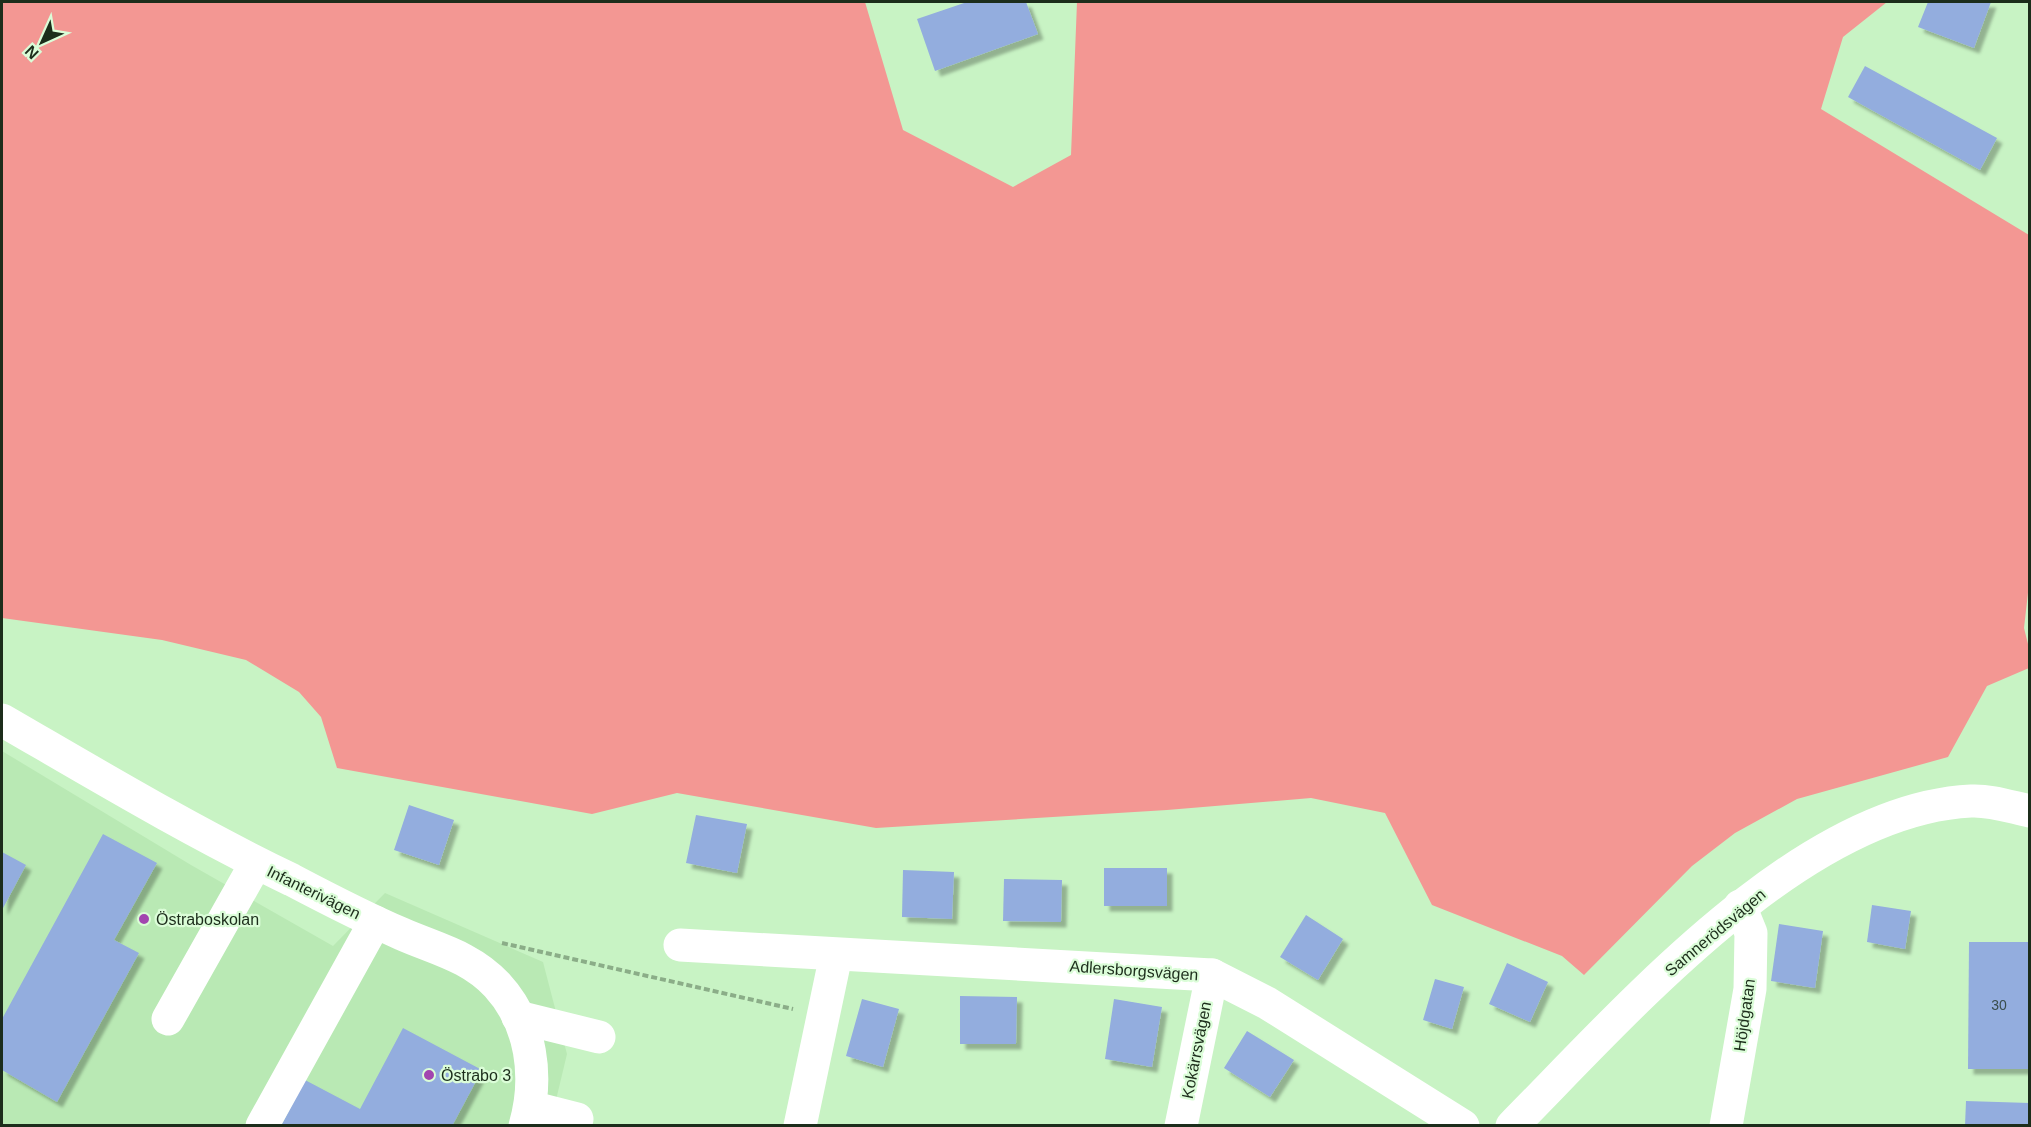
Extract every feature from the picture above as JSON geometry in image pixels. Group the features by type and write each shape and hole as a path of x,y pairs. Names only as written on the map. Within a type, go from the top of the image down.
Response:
{"street":[{"name":"Infanterivägen","path":"2,720 203,837 375,922 436,945 478,969 510,1000 530,1052 528,1116"},
{"name":"Samnerödsvägen","path":"1512,1125 1638,999 1740,906 1813,856 1893,817 1934,807 1972,801 2001,804 2030,812"},
{"path":"168,1019 256,863"},
{"name":"Höjdgatan","path":"1726,1125 1750,989 1751,933 1740,906"},
{"path":"262,1125 375,922"},
{"name":"Adlersborgsvägen","path":"680,945 1212,975 1267,1003 1463,1125"},
{"path":"800,1125 836,955"},
{"name":"Kokärrsvägen","path":"1181,1125 1212,975"},
{"path":"518,1017 599,1037"},
{"path":"528,1116 577,1119"}],"path":[{"path":"493,941 823,1016"}],"shaded area":[{"path":"2,2 865,2 903,130 1013,187 1071,155 1077,2 1887,2 1843,37 1821,109 2029,235 2030,575 2024,628 2029,648 2029,668 1987,686 1948,757 1797,799 1735,833 1692,866 1584,975 1562,956 1432,905 1385,813 1311,798 1167,810 876,828 677,793 592,814 337,768 321,717 299,692 246,660 162,640 2,618"},
{"name":"Östraboskolan","path":"2,751 191,865 333,946 385,893 543,962 567,1054 550,1125 2,1125"}],"building":[{"path":"967,2 1026,2 1038,34 935,71 917,19"},
{"path":"1928,2 1991,2 1974,48 1918,27"},
{"path":"1865,66 1997,138 1980,170 1848,97"},
{"path":"409,805 454,820 439,865 394,850"},
{"path":"696,815 747,824 737,873 686,863"},
{"path":"103,834 157,863 114,940 139,953 57,1102 2,1070 2,1019"},
{"path":"2,852 26,865 2,910"},
{"path":"1104,868 1167,868 1167,906 1104,906"},
{"path":"903,870 954,872 952,919 902,917"},
{"path":"1004,879 1062,880 1061,922 1003,921"},
{"path":"1872,905 1911,911 1905,949 1867,942"},
{"path":"1306,915 1343,939 1318,980 1280,957"},
{"path":"1779,924 1823,931 1815,988 1771,981"},
{"path":"1969,942 2030,942 2030,1069 1968,1069"},
{"path":"1507,963 1548,982 1530,1022 1489,1004"},
{"path":"1435,979 1464,987 1452,1029 1423,1020"},
{"path":"960,996 1017,997 1016,1044 960,1044"},
{"path":"862,999 899,1009 883,1067 846,1056"},
{"path":"1114,999 1162,1007 1152,1067 1105,1059"},
{"name":"Östrabo 3","path":"403,1028 482,1070 452,1126 281,1126 305,1080 360,1109"},
{"path":"1247,1031 1294,1060 1270,1097 1224,1068"},
{"path":"1966,1101 2030,1103 2030,1126 1965,1126"}],"place":[{"name":"Östraboskolan","path":"144,919"},
{"name":"Östrabo 3","path":"429,1075"}]}
